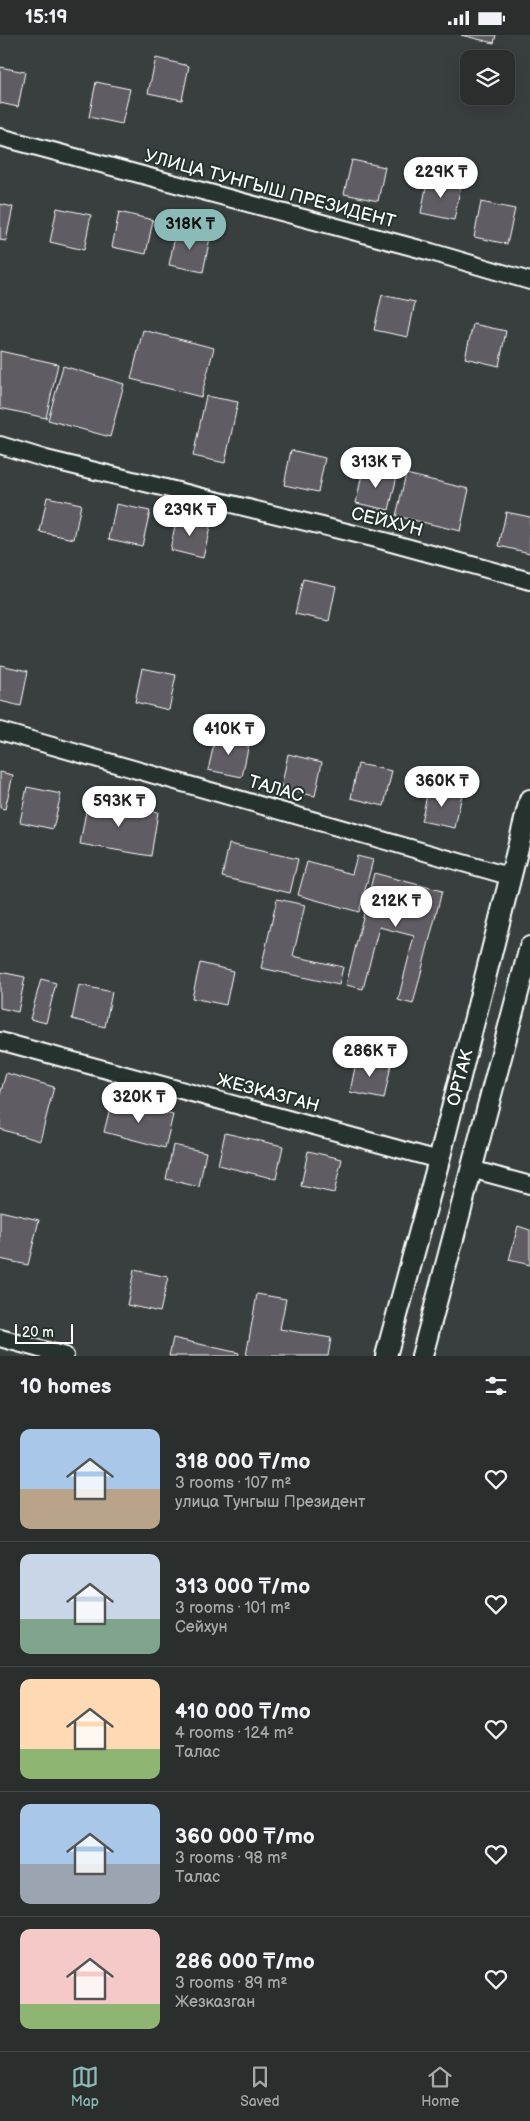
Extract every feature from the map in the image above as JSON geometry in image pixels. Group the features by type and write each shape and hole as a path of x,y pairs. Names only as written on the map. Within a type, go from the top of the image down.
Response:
{"street":[{"name":"УЛИЦА ТУНГЫШ ПРЕЗИДЕНТ","path":"0,137 530,281"},
{"name":"СЕЙХУН","path":"0,445 46,459 384,541 530,581"},
{"name":"ТАЛАС","path":"0,731 512,877"},
{"name":"ОРТАК","path":"386,1356 439,1161 512,877 530,799"},
{"name":"ОРТАК","path":"422,1356 530,947"},
{"name":"ЖЕЗКАЗГАН","path":"0,1041 439,1161"},
{"path":"471,1169 530,1185"},
{"path":"0,1338 65,1356"}],"building":[{"path":"461,35 496,35 494,43"},
{"path":"156,58 189,66 182,100 148,93"},
{"path":"0,67 25,72 18,107 0,103"},
{"path":"96,82 130,89 122,124 89,117"},
{"path":"352,160 385,167 378,201 344,194"},
{"path":"428,178 461,185 454,220 421,213"},
{"path":"481,202 515,209 507,244 474,237"},
{"path":"0,204 13,207 6,241 0,240"},
{"path":"57,208 91,215 84,250 50,242"},
{"path":"119,212 153,220 146,254 112,247"},
{"path":"176,231 210,238 203,272 169,265"},
{"path":"382,295 415,302 408,337 374,330"},
{"path":"473,324 506,331 499,366 465,358"},
{"path":"143,330 214,348 201,397 131,379"},
{"path":"0,351 58,364 46,418 0,408"},
{"path":"63,366 124,384 110,437 48,420"},
{"path":"206,396 238,402 225,463 193,456"},
{"path":"291,450 325,458 318,492 284,485"},
{"path":"363,469 397,476 389,510 356,503"},
{"path":"406,474 469,489 460,531 396,516"},
{"path":"47,497 81,504 74,539 40,532"},
{"path":"116,504 150,511 142,546 109,539"},
{"path":"506,512 530,517 530,553 499,546"},
{"path":"177,516 211,523 203,558 170,550"},
{"path":"303,579 336,586 329,621 295,614"},
{"path":"0,665 28,671 21,706 0,701"},
{"path":"142,668 176,675 169,710 135,702"},
{"path":"216,735 249,743 242,777 208,770"},
{"path":"288,754 322,762 315,796 281,789"},
{"path":"358,764 392,771 384,806 351,798"},
{"path":"0,772 13,775 5,809 0,808"},
{"path":"27,787 61,794 53,829 20,822"},
{"path":"429,787 462,794 455,828 421,821"},
{"path":"88,800 158,812 151,856 80,844"},
{"path":"229,844 298,859 290,893 222,877"},
{"path":"357,856 373,860 359,912 298,895 307,862 352,874"},
{"path":"374,873 442,891 413,1004 398,1000 414,936 379,927 363,989 346,985"},
{"path":"277,899 305,905 293,956 343,967 339,985 261,968"},
{"path":"200,963 233,971 226,1005 192,998"},
{"path":"0,972 25,977 18,1012 0,1008"},
{"path":"41,979 56,983 46,1023 30,1019"},
{"path":"79,985 112,992 105,1027 72,1019"},
{"path":"357,1057 391,1065 384,1099 350,1092"},
{"path":"6,1073 54,1087 40,1141 0,1129 0,1095"},
{"path":"112,1100 173,1115 165,1148 104,1132"},
{"path":"225,1133 283,1146 276,1179 218,1165"},
{"path":"173,1145 206,1152 199,1187 166,1179"},
{"path":"308,1151 342,1159 334,1193 301,1186"},
{"path":"0,1211 39,1220 28,1265 0,1259"},
{"path":"518,1226 530,1230 530,1265 509,1260"},
{"path":"134,1270 168,1277 160,1312 127,1305"},
{"path":"257,1294 286,1299 280,1329 331,1338 328,1356 246,1356"},
{"path":"173,1338 239,1353 238,1356 169,1356"}]}
